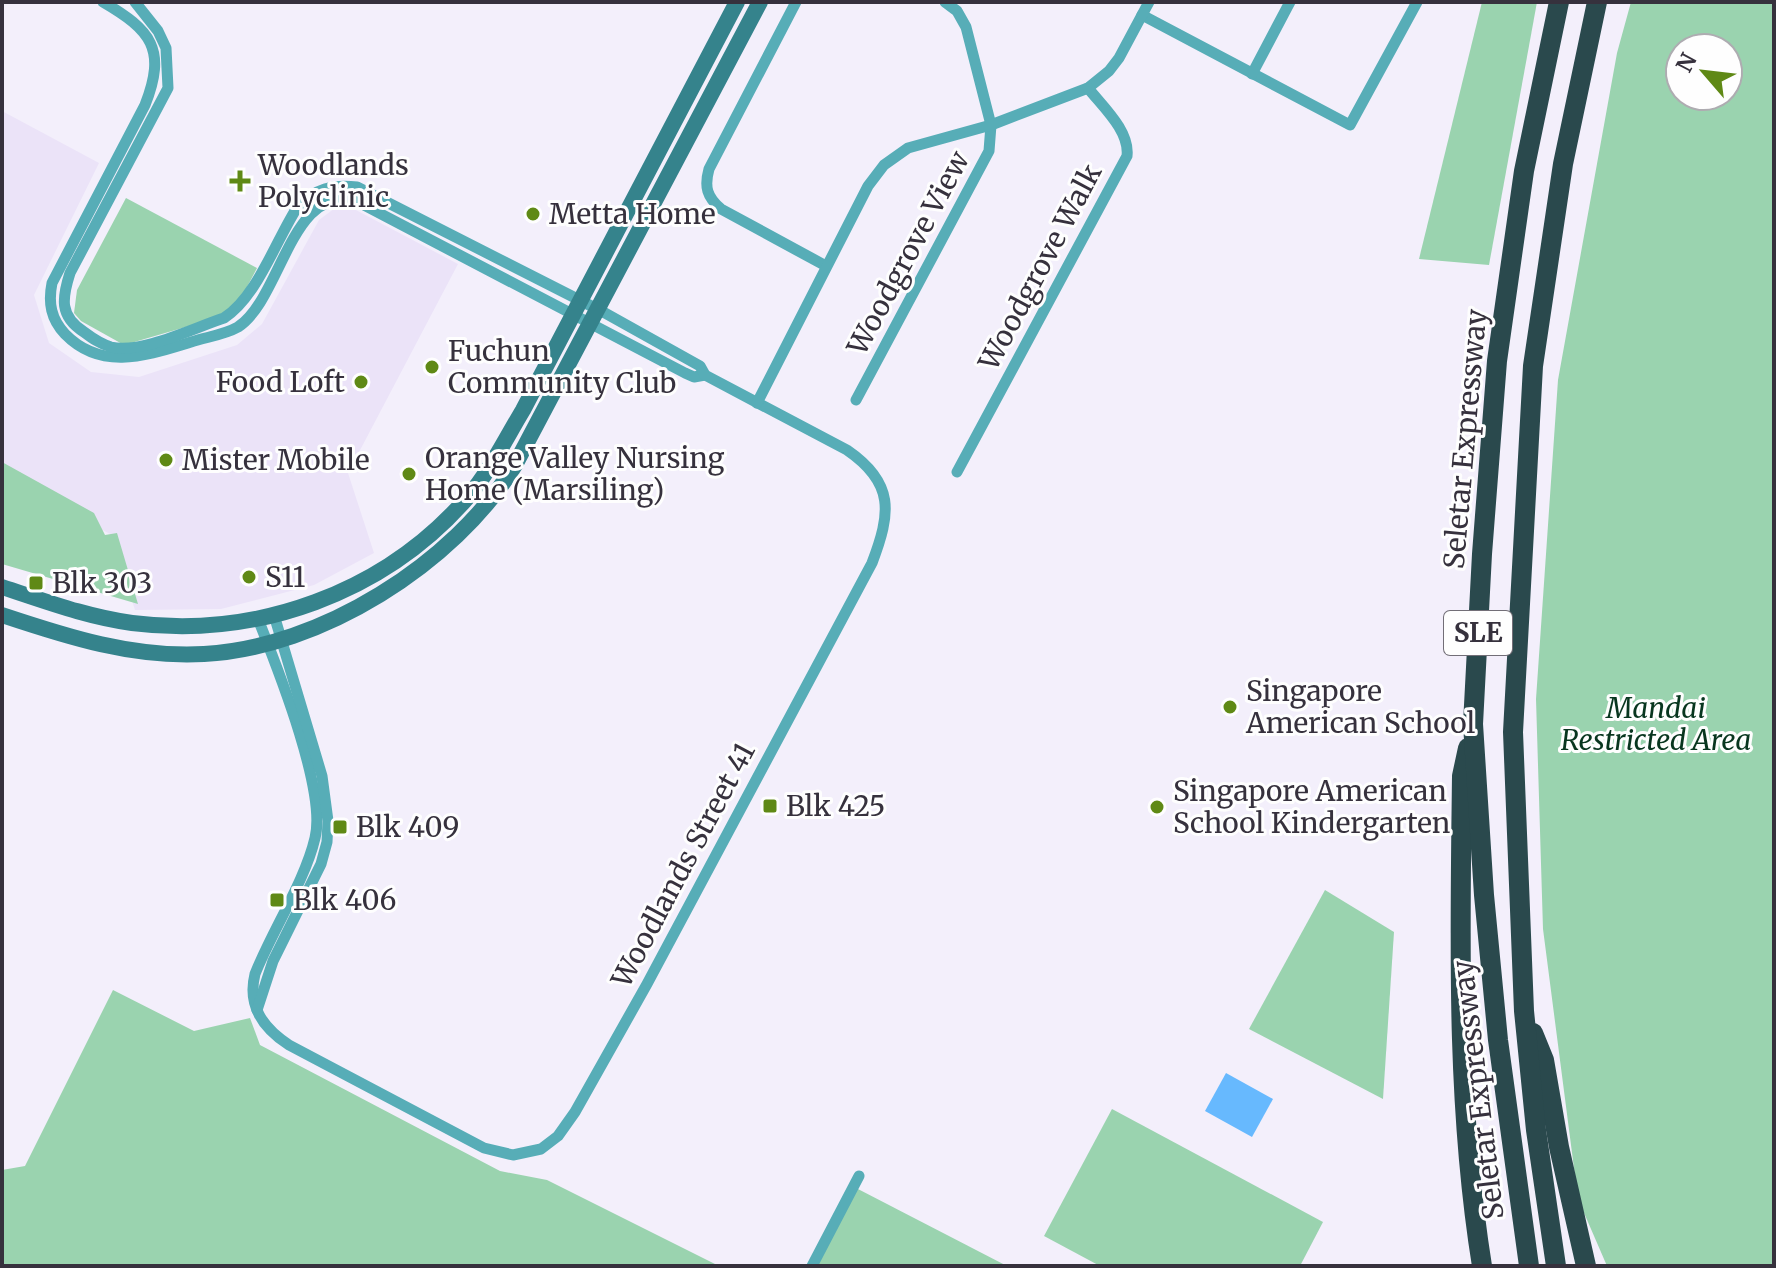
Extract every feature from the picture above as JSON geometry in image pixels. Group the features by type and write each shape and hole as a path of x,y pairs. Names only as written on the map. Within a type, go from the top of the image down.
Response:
{"highway":[{"name":"Seletar Expressway","path":"1529,1266 1498,1040 1484,895 1473,724 1497,361 1524,171 1559,2"},
{"name":"Seletar Expressway","path":"1556,1266 1536,1130 1524,1011 1513,732 1533,366 1563,164 1597,2"},
{"path":"1473,724 1462,776 1460,1006 1466,1140 1482,1266"},
{"path":"1524,1011 1544,1060 1559,1147 1586,1266"}],"main road":[{"path":"2,587 84,614 129,622 207,626 266,617 337,594 369,579 405,556 441,526 488,472 737,2"},
{"path":"2,615 81,641 159,653 206,654 275,640 328,623 355,610 421,567 464,530 490,501 515,465 760,2"}],"street":[{"path":"103,2 139,25 147,36 152,44 155,74 145,105 52,283 49,298 55,322 83,348 106,357 141,357 236,328 256,308 302,226 315,209 327,201 340,199 360,203 576,308"},
{"path":"135,2 158,31 166,48 168,88 70,273 63,295 63,311 78,328 101,344 121,349 139,347 224,318 248,296 298,206 310,195 329,186 367,190 576,308"},
{"path":"796,2 709,169 706,190 713,203 721,209 826,266"},
{"path":"945,2 957,11 966,27 991,125"},
{"path":"757,403 875,175 896,154 908,148 991,125 1088,88 1109,71 1149,2"},
{"path":"1252,74 1290,2"},
{"path":"1142,15 1350,125 1417,2"},
{"name":"Woodgrove Walk","path":"957,472 1127,156 1128,146 1124,135 1088,88"},
{"name":"Woodgrove View","path":"856,400 989,151 991,125"},
{"name":"Woodlands Street 41","path":"266,617 310,772 317,824 308,858 255,974 252,986 257,1011 267,1029 289,1045 484,1148 513,1155 541,1149 558,1136 575,1112 682,919 872,563 884,527 885,502 881,486 868,466 847,450 705,375 694,377 576,308"},
{"path":"812,1266 859,1176"}],"shaded area":[{"path":"2,111 99,163 34,295 49,343 91,372 139,377 237,345 262,324 319,220 335,208 354,209 458,264 348,473 374,553 314,585 221,609 135,610 112,535 2,477"}],"green space":[{"path":"1482,2 1537,2 1489,265 1419,259"},
{"name":"Mandai Restricted Area","path":"1631,2 1774,2 1774,1266 1607,1266 1578,1199 1543,929 1536,699 1558,380 1617,53"},
{"path":"126,198 257,268 240,300 220,317 124,345 81,321 74,313 77,290"},
{"path":"2,462 94,513 105,535 117,533 138,604 2,564"},
{"path":"1325,890 1394,932 1383,1099 1249,1029"},
{"path":"113,990 194,1031 250,1018 260,1045 500,1171 547,1180 719,1266 2,1266 2,1170 25,1166"},
{"path":"1112,1109 1323,1222 1300,1266 1100,1266 1044,1236"},
{"path":"856,1188 1007,1266 816,1266"}],"water":[{"path":"1226,1073 1273,1099 1252,1137 1205,1111"}],"place":[{"name":"Woodlands Polyclinic","path":"240,181"},
{"name":"Metta Home","path":"533,214"},
{"name":"Fuchun Community Club","path":"432,367"},
{"name":"Food Loft","path":"361,382"},
{"name":"Mister Mobile","path":"166,460"},
{"name":"Orange Valley Nursing Home (Marsiling)","path":"409,474"},
{"name":"S11","path":"249,577"},
{"name":"Blk 303","path":"36,583"},
{"name":"Singapore American School","path":"1230,707"},
{"name":"Blk 425","path":"770,806"},
{"name":"Singapore American School Kindergarten","path":"1157,807"},
{"name":"Blk 409","path":"340,827"},
{"name":"Blk 406","path":"277,900"}]}
